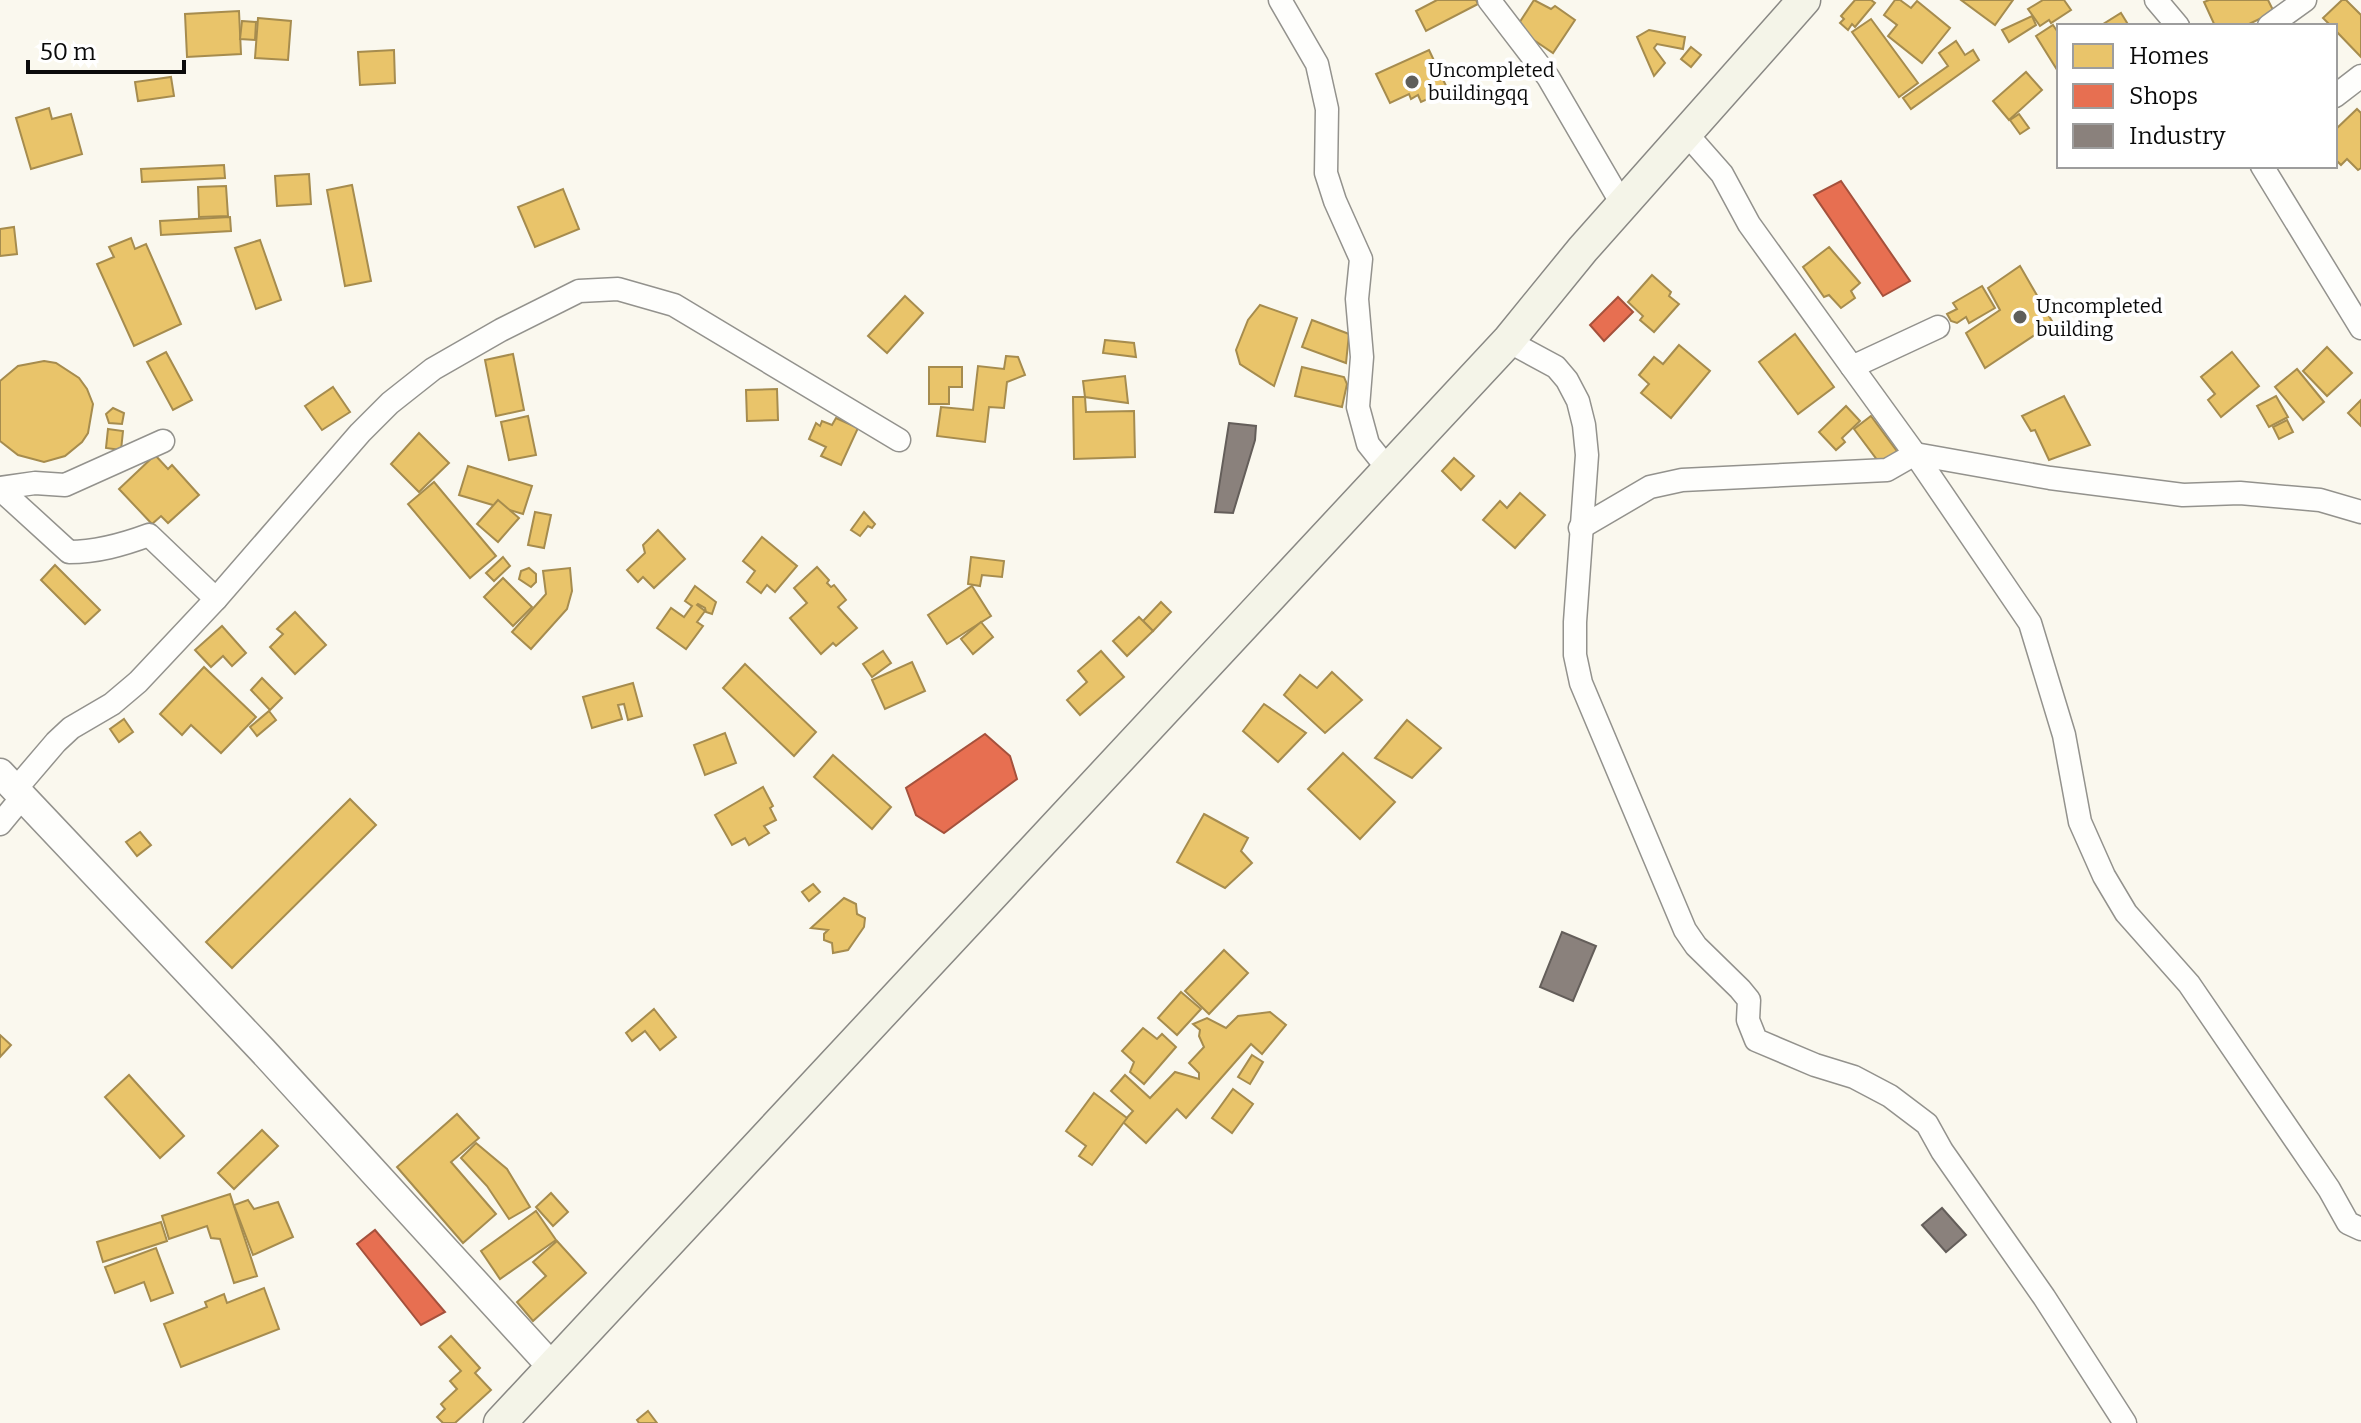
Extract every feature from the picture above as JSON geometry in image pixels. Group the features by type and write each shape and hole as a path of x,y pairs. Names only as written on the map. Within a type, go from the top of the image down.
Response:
{"main road":[{"path":"500,1423 1508,341 1622,204 1804,0"}],"street":[{"path":"1280,0 1317,64 1327,109 1326,173 1361,259 1357,299 1362,357 1358,407 1368,444 1388,469"},
{"path":"1489,0 1548,77 1622,204"},
{"path":"2156,0 2176,24"},
{"path":"2272,24 2305,0"},
{"path":"2337,94 2361,76"},
{"path":"1685,132 1722,174 1749,224 1915,454 2030,623 2064,735 2080,822 2104,876 2126,913 2189,984 2329,1189 2348,1223 2361,1229"},
{"path":"2263,168 2361,328"},
{"path":"14,789 71,728 112,704 138,682 390,403 433,369 579,291 618,289 674,305 899,440"},
{"path":"1852,367 1938,327"},
{"path":"1508,341 1556,367 1578,401 1587,455 1580,528 1575,655 1581,683 1685,930 1696,946 1749,1000 1748,1020 1756,1040 1815,1065 1854,1077 1890,1096 1927,1124 1942,1151 2044,1297 2125,1423"},
{"path":"0,488 35,483 65,485 163,441"},
{"path":"1580,528 1650,487 1682,480 1887,470 1915,454 2050,478 2183,495 2240,493 2320,500 2361,512"},
{"path":"0,488 69,552 120,546 149,535 216,599"},
{"path":"14,789 263,1051 553,1368"},
{"path":"0,824 19,801 14,789"}],"building: Homes":[{"path":"1437,0 1476,0 1478,4 1426,31 1416,11"},
{"path":"1534,0 1551,9 1555,6 1575,20 1553,53 1516,28"},
{"path":"1855,0 1875,3 1855,27 1852,24 1848,30 1840,23 1844,19 1841,16"},
{"path":"1895,0 1911,8 1917,1 1950,28 1922,63 1888,36 1897,25 1884,15"},
{"path":"1961,0 2013,0 1995,25"},
{"path":"2043,0 2064,0 2071,10 2040,26 2028,9"},
{"path":"2268,0 2274,12 2249,24 2214,24 2204,2"},
{"path":"2342,0 2346,0 2361,15 2361,57 2337,32 2337,24 2329,24 2323,18"},
{"path":"239,11 241,54 187,57 185,14"},
{"path":"2121,13 2128,24 2103,24"},
{"path":"2032,16 2036,25 2009,42 2002,30"},
{"path":"258,18 291,21 288,60 255,58"},
{"path":"1871,19 1918,83 1899,97 1852,32"},
{"path":"242,21 256,22 255,40 240,39"},
{"path":"2053,25 2057,31 2057,70 2036,36"},
{"path":"1649,30 1685,37 1683,49 1657,44 1654,48 1665,63 1654,76 1637,37"},
{"path":"1956,41 1965,55 1973,50 1979,60 1911,109 1903,98 1948,66 1939,53"},
{"path":"1691,47 1701,55 1691,67 1681,59"},
{"path":"394,50 395,83 360,85 358,52"},
{"name":"Uncompleted buildingqq","path":"1429,50 1448,90 1421,102 1418,95 1411,99 1409,94 1390,103 1376,74"},
{"path":"2026,72 2042,90 2009,120 1993,101"},
{"path":"171,77 174,96 138,101 135,82"},
{"path":"49,108 52,119 71,114 82,154 31,169 16,118"},
{"path":"2357,109 2361,113 2361,168 2358,170 2347,159 2341,165 2337,161 2337,128"},
{"path":"2019,114 2029,128 2020,134 2010,120"},
{"path":"224,165 225,178 142,182 141,169"},
{"path":"309,174 311,204 277,206 275,176"},
{"path":"352,185 371,281 345,286 327,190"},
{"path":"226,186 228,216 199,217 198,187"},
{"path":"563,189 579,229 535,247 518,207"},
{"path":"230,217 231,231 161,235 160,221"},
{"path":"14,227 17,254 0,256 0,229"},
{"path":"131,238 135,249 146,244 181,324 134,346 97,264 114,257 109,247"},
{"path":"260,240 281,300 256,309 235,248"},
{"path":"1829,247 1860,283 1851,291 1855,298 1841,308 1829,295 1824,297 1803,267"},
{"name":"Uncompleted building","path":"2020,266 2053,323 1985,368 1966,333 2000,310 1988,288"},
{"path":"1652,275 1679,304 1654,332 1640,320 1643,316 1628,302"},
{"path":"1982,286 1995,308 1969,323 1966,317 1957,323 1951,321 1947,314 1957,309 1953,303"},
{"path":"905,296 923,313 887,353 868,336"},
{"path":"1260,305 1297,318 1274,386 1240,364 1236,350 1248,320"},
{"path":"1312,320 1349,334 1346,363 1302,347"},
{"path":"1795,334 1834,387 1798,414 1759,362"},
{"path":"1105,340 1134,343 1136,357 1103,353"},
{"path":"1679,345 1710,371 1671,418 1641,393 1649,384 1639,375 1654,357 1663,364"},
{"path":"2327,347 2352,373 2327,396 2303,371"},
{"path":"166,352 192,400 173,410 147,362"},
{"path":"2232,352 2259,386 2221,417 2208,400 2215,394 2201,377"},
{"path":"513,354 524,410 496,416 485,360"},
{"path":"1006,356 1018,357 1025,375 1007,382 1004,408 989,407 985,442 937,436 941,407 973,410 978,366 1004,369"},
{"path":"44,361 56,363 79,378 93,404 88,433 82,442 65,456 44,462 18,455 0,441 0,381 18,366"},
{"path":"929,367 962,367 962,387 949,387 949,404 929,404"},
{"path":"1302,367 1344,377 1347,384 1342,407 1295,396"},
{"path":"2297,369 2324,402 2303,420 2275,387"},
{"path":"1125,376 1128,403 1085,397 1083,381"},
{"path":"333,387 350,412 322,430 305,406"},
{"path":"777,389 778,420 747,421 746,390"},
{"path":"2064,396 2090,445 2049,460 2035,430 2031,431 2022,416"},
{"path":"2276,396 2288,417 2269,427 2257,406"},
{"path":"1073,397 1085,397 1086,412 1134,411 1135,457 1074,459"},
{"path":"2361,400 2361,426 2348,413"},
{"path":"1846,406 1860,421 1842,438 1845,442 1836,450 1819,432"},
{"path":"113,408 124,413 122,424 109,423 106,414"},
{"path":"528,416 536,455 509,460 501,422"},
{"path":"1871,416 1899,454 1878,461 1854,429"},
{"path":"836,418 858,428 841,465 821,456 826,447 809,439 816,423 820,426 822,421 832,425"},
{"path":"2287,420 2293,432 2279,439 2273,427"},
{"path":"108,429 123,431 121,450 106,448"},
{"path":"419,433 449,463 419,492 391,464"},
{"path":"155,455 168,469 172,465 199,495 168,523 161,516 152,524 119,489"},
{"path":"1454,458 1474,476 1461,490 1442,471"},
{"path":"468,466 532,486 523,514 459,495"},
{"path":"434,482 496,556 470,578 408,504"},
{"path":"1520,493 1545,515 1515,548 1483,520 1500,501 1507,508"},
{"path":"498,500 519,518 498,542 477,524"},
{"path":"535,512 551,515 544,548 528,545"},
{"path":"864,512 875,524 872,528 868,526 860,536 851,530"},
{"path":"658,530 685,559 654,588 643,577 638,582 627,570 645,553 643,545"},
{"path":"762,537 797,566 775,592 767,585 761,593 747,582 755,571 743,561"},
{"path":"503,557 510,566 494,581 486,573"},
{"path":"971,557 1004,561 1002,577 982,575 980,586 968,584"},
{"path":"55,565 100,610 85,624 41,580"},
{"path":"817,567 829,580 827,583 831,587 834,585 846,600 838,607 857,628 821,654 790,618 807,603 794,588"},
{"path":"529,568 536,574 536,582 531,587 519,579 521,571"},
{"path":"570,568 572,591 567,609 531,649 512,632 546,594 543,571"},
{"path":"503,578 532,607 513,626 484,597"},
{"path":"695,586 716,602 712,614 697,605 705,611 697,622 703,626 686,649 657,628 671,608 684,617 692,606 685,601"},
{"path":"972,586 991,616 947,644 928,615"},
{"path":"1161,602 1171,612 1153,631 1143,621"},
{"path":"295,612 326,645 295,674 270,647 283,634 277,629"},
{"path":"1139,617 1153,631 1127,656 1113,641"},
{"path":"981,622 993,637 973,654 961,639"},
{"path":"222,626 246,653 232,666 223,656 211,667 195,650"},
{"path":"883,651 891,663 872,677 863,664"},
{"path":"1101,651 1124,677 1080,715 1067,700 1087,682 1078,671"},
{"path":"912,662 925,691 885,709 872,680"},
{"path":"745,664 816,732 794,756 723,688"},
{"path":"204,667 256,717 221,753 191,725 182,735 160,714"},
{"path":"1332,672 1362,700 1325,733 1284,695 1300,675 1317,688"},
{"path":"262,678 282,698 270,710 251,690"},
{"path":"633,683 642,716 628,720 624,704 618,705 622,719 592,728 583,697"},
{"path":"1264,704 1306,733 1278,762 1243,731"},
{"path":"269,711 276,720 257,736 250,727"},
{"path":"124,719 133,732 119,742 110,729"},
{"path":"1407,720 1441,748 1412,778 1375,758"},
{"path":"725,733 736,763 705,775 694,745"},
{"path":"1343,753 1395,802 1360,839 1308,789"},
{"path":"833,755 891,807 872,829 814,777"},
{"path":"763,787 776,820 764,826 769,833 749,845 745,838 732,845 715,815"},
{"path":"350,799 376,825 232,968 206,942"},
{"path":"1204,814 1248,838 1241,851 1252,863 1225,888 1177,862"},
{"path":"140,832 151,845 137,856 126,842"},
{"path":"813,884 820,892 809,901 802,892"},
{"path":"844,898 856,904 857,914 865,918 864,927 848,950 833,953 832,943 824,940 828,930 811,928"},
{"path":"1224,950 1248,973 1209,1014 1185,991"},
{"path":"1181,992 1201,1009 1177,1035 1158,1018"},
{"path":"654,1009 676,1037 660,1050 645,1031 632,1041 626,1033"},
{"path":"1270,1012 1286,1025 1262,1054 1251,1044 1186,1118 1177,1109 1146,1143 1123,1122 1133,1111 1111,1091 1125,1075 1150,1098 1175,1072 1199,1079 1199,1073 1189,1063 1204,1047 1200,1030 1193,1024 1207,1018 1226,1028 1238,1016"},
{"path":"1143,1028 1157,1039 1162,1034 1176,1047 1144,1084 1130,1072 1134,1062 1122,1051"},
{"path":"0,1035 11,1045 0,1057"},
{"path":"1252,1055 1263,1062 1250,1084 1238,1077"},
{"path":"129,1075 184,1136 160,1158 105,1097"},
{"path":"1233,1089 1253,1104 1232,1133 1212,1118"},
{"path":"1094,1093 1127,1118 1092,1165 1079,1156 1086,1146 1066,1131"},
{"path":"457,1114 479,1138 451,1162 496,1214 463,1243 397,1167"},
{"path":"262,1130 278,1146 234,1189 218,1173"},
{"path":"476,1143 507,1169 530,1207 509,1219 487,1186 461,1158"},
{"path":"551,1193 568,1212 553,1226 536,1207"},
{"path":"230,1194 257,1276 234,1283 220,1239 211,1238 207,1226 169,1239 162,1216"},
{"path":"248,1200 254,1209 278,1202 293,1237 253,1255 234,1205"},
{"path":"536,1211 556,1240 500,1279 481,1251"},
{"path":"161,1222 167,1241 103,1262 97,1242"},
{"path":"557,1241 586,1273 533,1321 517,1302 546,1276 533,1262"},
{"path":"156,1248 173,1293 151,1301 144,1282 115,1293 105,1267"},
{"path":"264,1288 279,1329 181,1367 164,1324 207,1307 205,1302 224,1294 227,1303"},
{"path":"451,1336 480,1368 475,1373 491,1390 455,1423 443,1423 437,1417 445,1409 441,1404 457,1389 450,1381 461,1371 439,1347"},
{"path":"648,1411 657,1423 639,1423 637,1420"}],"building: Shops":[{"path":"1841,181 1910,281 1883,296 1814,195"},
{"path":"1618,297 1633,312 1604,341 1590,325"},
{"path":"985,734 1010,756 1017,779 944,833 916,815 906,788"},
{"path":"375,1230 445,1312 421,1325 357,1244"}],"building: Industry":[{"path":"1229,423 1256,426 1255,440 1233,513 1215,512"},
{"path":"1562,932 1596,946 1573,1001 1540,987"},
{"path":"1942,1208 1966,1235 1946,1252 1922,1225"}],"place":[{"name":"Uncompleted buildingqq","path":"1412,82"},
{"name":"Uncompleted building","path":"2020,317"}]}
